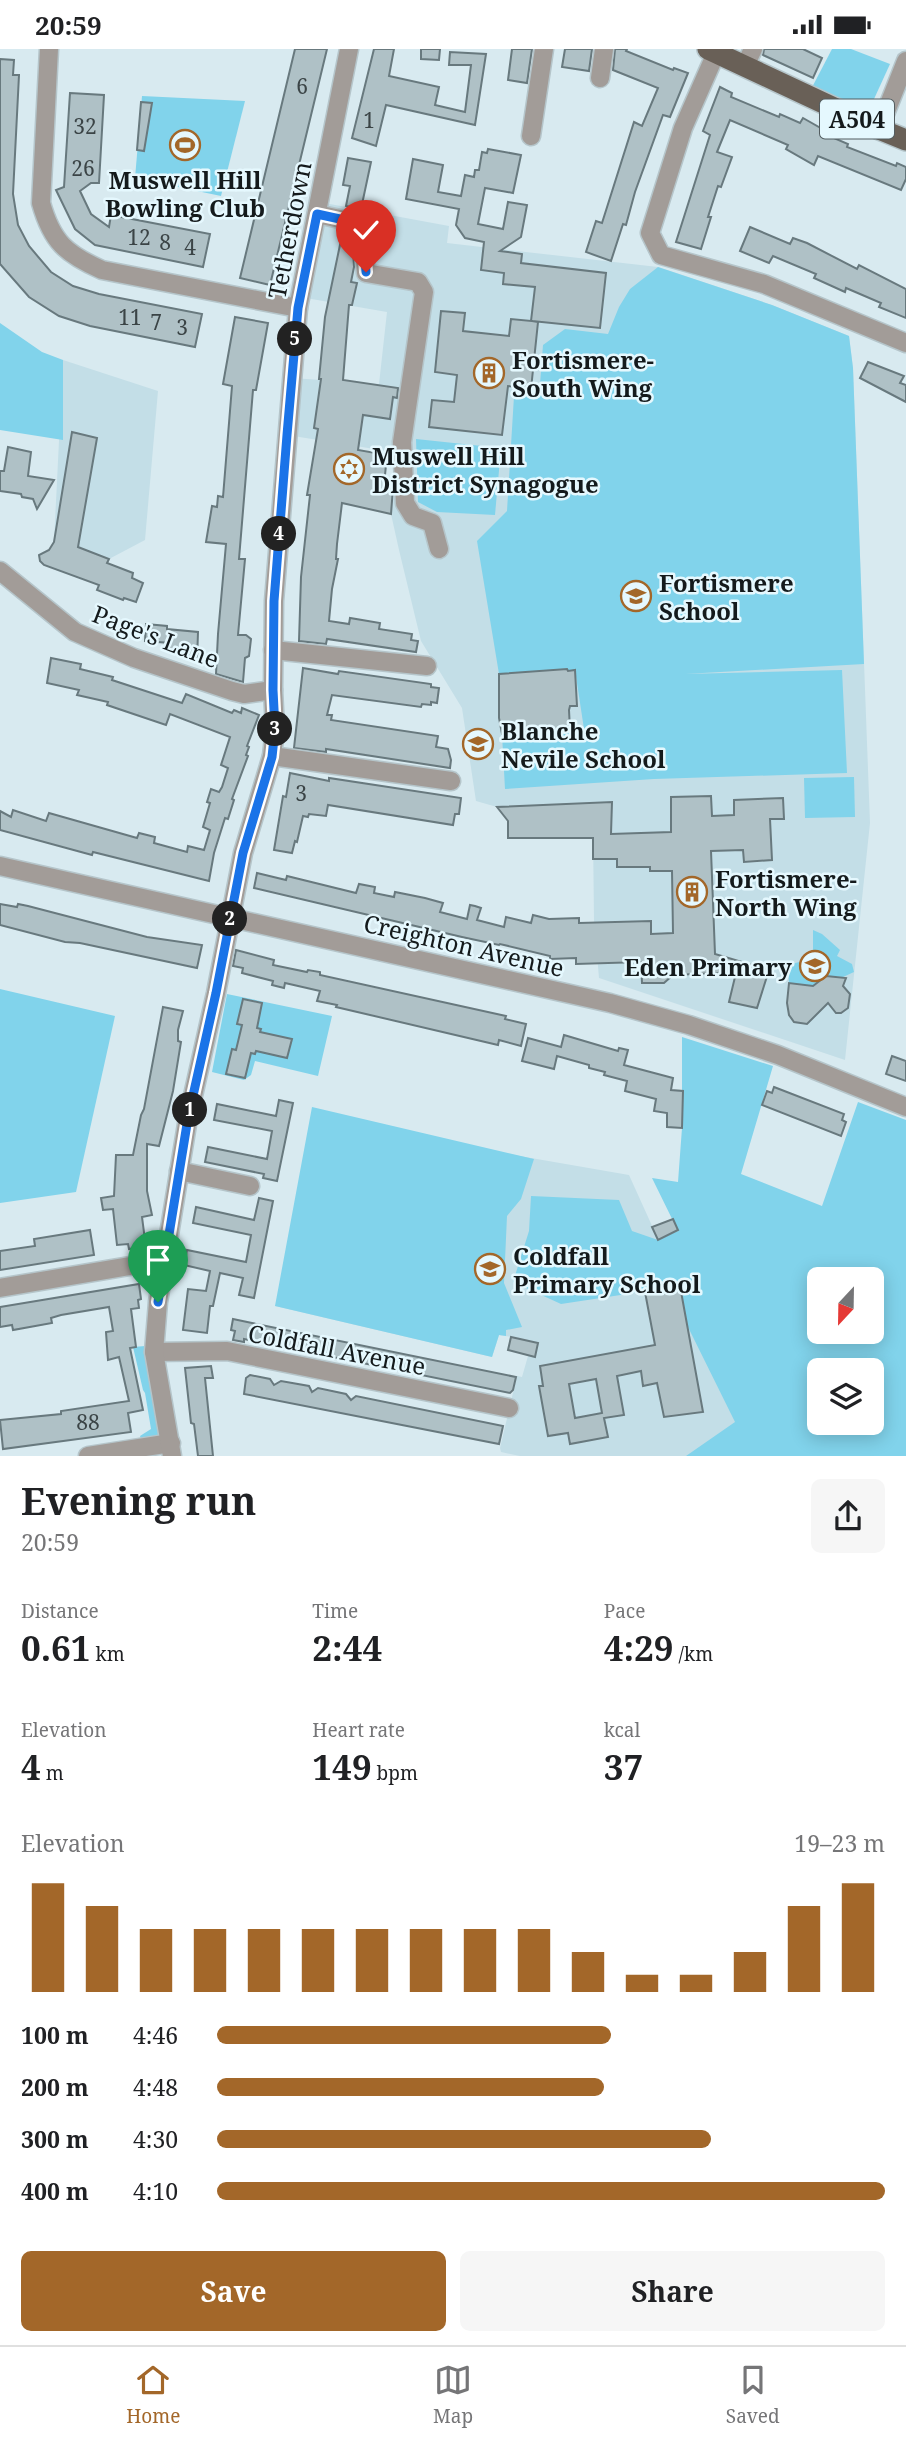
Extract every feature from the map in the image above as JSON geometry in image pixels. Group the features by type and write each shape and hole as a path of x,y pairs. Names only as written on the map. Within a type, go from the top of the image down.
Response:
{"main road":[{"name":"A504","path":"712,51 749,57 879,129 906,140"}],"street":[{"path":"49,49 41,203 47,223 58,241 76,259 102,270 298,308"},
{"name":"Tetherdown","path":"171,1450 154,1352 158,1302 178,1171 243,853 272,757 275,729 273,650 276,579 298,308 349,49"},
{"path":"531,135 544,49"},
{"path":"600,78 604,49"},
{"path":"712,51 683,128 650,233 661,255 764,284 906,343"},
{"path":"879,129 906,61"},
{"path":"317,214 349,221 364,247 366,272 418,282 424,292 402,442 405,503 413,516 432,523 439,549"},
{"name":"Page's Lane","path":"0,571 75,632 101,645 232,691 244,694 273,690"},
{"path":"273,650 427,666"},
{"path":"272,757 451,781"},
{"name":"Creighton Avenue","path":"0,866 528,984 663,1018 778,1055 906,1107"},
{"path":"178,1171 250,1185"},
{"path":"0,1288 165,1260"},
{"name":"Coldfall Avenue","path":"154,1352 227,1351 509,1408"},
{"path":"88,1456 171,1450"}],"shaded area":[{"path":"832,49 851,49 890,64 869,110 808,95"},
{"name":"Muswell Hill Bowling Club","path":"142,96 245,101 221,196 135,178"},
{"name":"Fortismere School","path":"319,202 449,226 447,243 658,267 772,305 849,336 853,368 870,823 845,1060 599,978 594,920 593,834 582,828 581,838 508,838 508,821 497,807 476,801 462,708 421,641 399,550 391,514 395,488 393,452 287,435 292,378 379,384 387,312 300,297"},
{"path":"658,267 772,305 849,336 853,368 864,664 685,674 842,670 847,773 654,779 505,789 502,734 584,729 575,670 499,674 477,541 507,511 514,396 539,397 543,345 565,329 608,334 630,289"},
{"path":"0,323 42,352 63,360 63,440 0,430"},
{"path":"63,360 158,391 145,540 109,559 99,585 44,565 39,555 49,550 54,542"},
{"path":"416,439 501,448 495,515 437,512 418,502"},
{"path":"854,777 855,817 805,818 804,778"},
{"path":"813,930 822,934 840,950 837,956 852,964 854,972 843,977 826,976 818,982 821,985 814,989 812,986 789,983 788,965 803,961 813,954"},
{"path":"0,989 115,1016 76,1192 0,1203"},
{"path":"227,994 332,1016 318,1076 255,1061 251,1075 244,1080 212,1072"},
{"path":"682,1037 773,1066 741,1174 822,1206 858,1102 906,1120 906,1456 686,1456 735,1422 688,1327 680,1286 561,1304 513,1282 529,1231 531,1196 619,1200 632,1231 658,1240 678,1231 652,1178 678,1182 682,1128"},
{"path":"312,1107 534,1159 521,1199 507,1216 504,1283 522,1327 506,1330 506,1336 499,1335 492,1357 275,1306"},
{"name":"Coldfall Primary School","path":"490,1151 629,1175 658,1239 778,1456 520,1456 501,1452 517,1376 522,1377 528,1356 508,1350 511,1337 499,1335 492,1357 275,1306"},
{"path":"145,1346 159,1436 141,1439 140,1436 151,1429 133,1347"}],"building":[{"path":"295,49 327,49 270,285 240,278"},
{"path":"374,49 394,49 389,76 439,87 435,105 465,112 471,65 449,65 450,52 486,54 475,125 386,105 376,146 352,138"},
{"path":"421,49 440,49 439,60 421,59"},
{"path":"512,49 532,49 527,83 508,80"},
{"path":"565,49 592,49 589,71 562,67"},
{"path":"615,49 627,49 626,51 673,70 674,68 688,73 670,117 663,115 611,261 586,252 596,221 602,223 634,122 642,126 658,88 613,70"},
{"path":"764,49 803,49 822,58 813,78 763,55"},
{"path":"0,59 14,60 13,75 19,75 13,194 18,225 29,246 51,272 73,286 99,294 202,314 195,347 90,326 59,316 29,297 0,264"},
{"path":"720,87 732,93 731,97 779,117 780,114 800,123 803,118 831,134 829,136 848,144 847,147 896,166 897,163 906,167 906,179 901,190 818,156 814,165 786,149 788,145 730,120 717,152 732,157 721,187 718,186 701,249 676,242 710,135 703,131"},
{"path":"70,93 104,95 99,183 91,183 80,191 91,214 109,227 111,215 210,234 203,267 95,245 75,229 56,190 64,187"},
{"path":"141,102 152,103 144,151 137,150"},
{"path":"488,149 521,155 513,193 485,188 478,224 503,229 508,202 527,205 521,237 500,251 522,254 521,263 606,273 600,328 532,321 538,322 531,389 508,386 502,435 429,427 432,400 454,402 457,375 435,372 441,311 465,313 463,331 509,336 511,319 531,321 535,287 503,284 504,273 481,270 484,242 465,238 456,225 459,209 406,199 413,159 443,165 438,192 461,196 465,175 474,177 475,170 479,170 482,152 487,153"},
{"path":"348,158 371,162 361,209 346,206 350,186 343,185"},
{"path":"750,227 790,244 793,238 807,243 857,269 859,265 906,289 906,318 879,307 881,303 846,288 845,292 814,278 816,274 773,256 769,263 740,251"},
{"path":"341,240 348,242 353,250 351,282 357,283 352,305 349,305 343,380 398,388 397,398 393,397 390,419 363,415 358,450 387,455 384,485 393,488 391,514 342,503 338,559 329,621 349,624 350,618 380,623 379,629 412,634 411,640 418,641 416,652 327,639 326,644 299,641 301,577 310,495 307,495 318,429 314,428 321,379 325,317"},
{"path":"235,317 268,323 256,390 253,390 239,559 245,559 238,635 246,635 251,639 249,656 245,658 243,682 216,674 226,544 206,542 212,506 217,507 218,496 223,497 232,386 223,384"},
{"path":"868,362 904,376 900,383 906,385 906,402 860,378"},
{"path":"72,432 97,438 78,547 109,559 107,563 133,573 132,578 143,583 136,602 97,590 99,585 44,565 40,561 39,555 49,550 54,542"},
{"path":"8,447 31,452 28,476 54,480 37,509 33,499 0,491 0,471 4,471"},
{"path":"146,624 198,632 197,662 170,651 170,643 145,641"},
{"path":"51,658 81,664 80,669 113,677 112,680 182,703 186,694 232,713 234,710 241,713 242,708 259,715 247,746 248,756 232,799 234,800 228,819 225,818 214,853 209,881 93,852 92,855 0,830 0,811 11,817 13,810 46,821 49,813 137,838 139,833 155,837 154,843 187,852 188,846 204,850 210,830 203,827 210,803 207,802 211,789 219,792 222,787 228,768 221,765 230,737 170,714 166,725 107,705 108,702 77,695 79,690 47,683"},
{"path":"303,668 431,684 431,687 439,688 437,703 422,704 421,707 332,695 327,715 332,715 331,720 438,736 436,747 448,749 450,768 326,749 326,752 294,748"},
{"path":"575,670 577,706 570,706 570,730 502,734 499,718 499,674"},
{"path":"290,773 329,781 329,778 461,798 459,814 455,814 453,825 328,805 326,816 303,816 292,853 274,850 283,796 286,797"},
{"path":"711,796 712,816 734,815 734,800 783,798 784,819 770,819 772,860 744,862 743,850 711,851 715,954 769,970 757,1008 729,1002 735,977 717,973 673,975 664,983 642,983 641,962 576,964 576,958 550,959 550,956 500,944 254,888 257,873 286,880 287,876 356,893 359,884 375,887 374,893 394,897 395,892 425,898 443,903 440,912 467,919 470,905 475,906 481,908 477,920 504,927 506,917 531,923 533,915 549,919 579,918 579,923 651,921 651,934 673,933 672,871 650,871 650,867 617,867 617,859 593,859 593,838 508,838 508,821 497,807 612,802 611,834 671,832 671,797"},
{"path":"0,904 28,906 147,937 202,945 197,968 65,942 0,925"},
{"path":"236,950 274,960 273,965 320,972 320,975 506,1016 505,1019 526,1024 521,1046 499,1040 498,1045 317,1001 320,991 285,983 284,988 272,985 273,981 242,973 243,968 233,966"},
{"path":"826,976 846,978 843,986 850,994 848,1008 836,1013 828,1003 807,1024 794,1022 789,1015 787,1003 789,983 813,986"},
{"path":"243,999 262,1003 257,1028 261,1029 260,1032 292,1039 287,1058 256,1051 255,1054 251,1053 245,1078 226,1074 242,1025 237,1024"},
{"path":"163,1007 183,1011 178,1030 178,1041 181,1042 173,1091 159,1146 147,1144 147,1191 152,1215 142,1217 145,1240 142,1247 129,1249 128,1244 117,1245 113,1209 103,1210 101,1198 114,1196 116,1155 133,1155"},
{"path":"564,1035 618,1051 619,1048 628,1050 624,1065 673,1078 671,1090 683,1091 682,1128 667,1127 667,1113 654,1111 656,1099 625,1091 627,1081 604,1075 605,1072 589,1068 589,1065 557,1056 554,1069 522,1061 528,1038 561,1047"},
{"path":"892,1056 906,1061 906,1081 886,1074"},
{"path":"774,1087 844,1114 842,1120 846,1122 841,1136 762,1105 767,1091 772,1093"},
{"path":"279,1100 293,1103 277,1181 263,1178 264,1174 205,1162 208,1147 267,1159 272,1131 214,1120 217,1104 276,1116"},
{"path":"259,1198 273,1201 254,1298 239,1295 243,1278 220,1273 213,1306 210,1306 207,1333 183,1330 188,1289 206,1291 210,1271 184,1265 187,1250 246,1262 251,1235 193,1223 196,1207 254,1220"},
{"path":"673,1219 678,1230 658,1240 652,1227"},
{"path":"90,1230 94,1255 0,1270 0,1251 35,1246 34,1239"},
{"path":"139,1284 139,1308 131,1309 136,1347 130,1348 143,1410 128,1413 131,1432 3,1449 0,1420 61,1414 61,1411 129,1401 119,1357 108,1360 106,1332 113,1331 109,1307 61,1315 51,1318 52,1323 13,1330 12,1325 0,1327 0,1307"},
{"path":"680,1286 703,1412 664,1417 657,1383 643,1386 641,1371 617,1376 624,1415 604,1418 608,1437 570,1444 568,1433 548,1436 539,1386 543,1386 540,1366 655,1345 645,1292","holes":["596,1379 602,1413 575,1418 569,1384"]},
{"path":"233,1319 516,1377 510,1393 244,1339 244,1342 233,1340"},
{"path":"511,1337 538,1343 535,1357 508,1350"},
{"path":"211,1366 213,1378 205,1378 213,1456 198,1456 194,1424 191,1423 185,1368"},
{"path":"250,1375 270,1379 274,1385 281,1381 309,1386 312,1392 318,1388 346,1394 351,1400 356,1396 503,1426 499,1444 244,1394 246,1378"}],"place":[{"name":"Muswell Hill Bowling Club","path":"185,145"},
{"name":"Fortismere- South Wing","path":"489,373"},
{"name":"Muswell Hill District Synagogue","path":"349,469"},
{"name":"Fortismere School","path":"636,596"},
{"name":"Blanche Nevile School","path":"478,744"},
{"name":"Fortismere- North Wing","path":"692,892"},
{"name":"Eden Primary","path":"815,966"},
{"name":"Coldfall Primary School","path":"490,1269"}],"route":[{"path":"158,1302 188,1118 243,853 272,757 275,729 274,601 287,435 298,308 317,214 349,221 364,247 366,272"}]}
